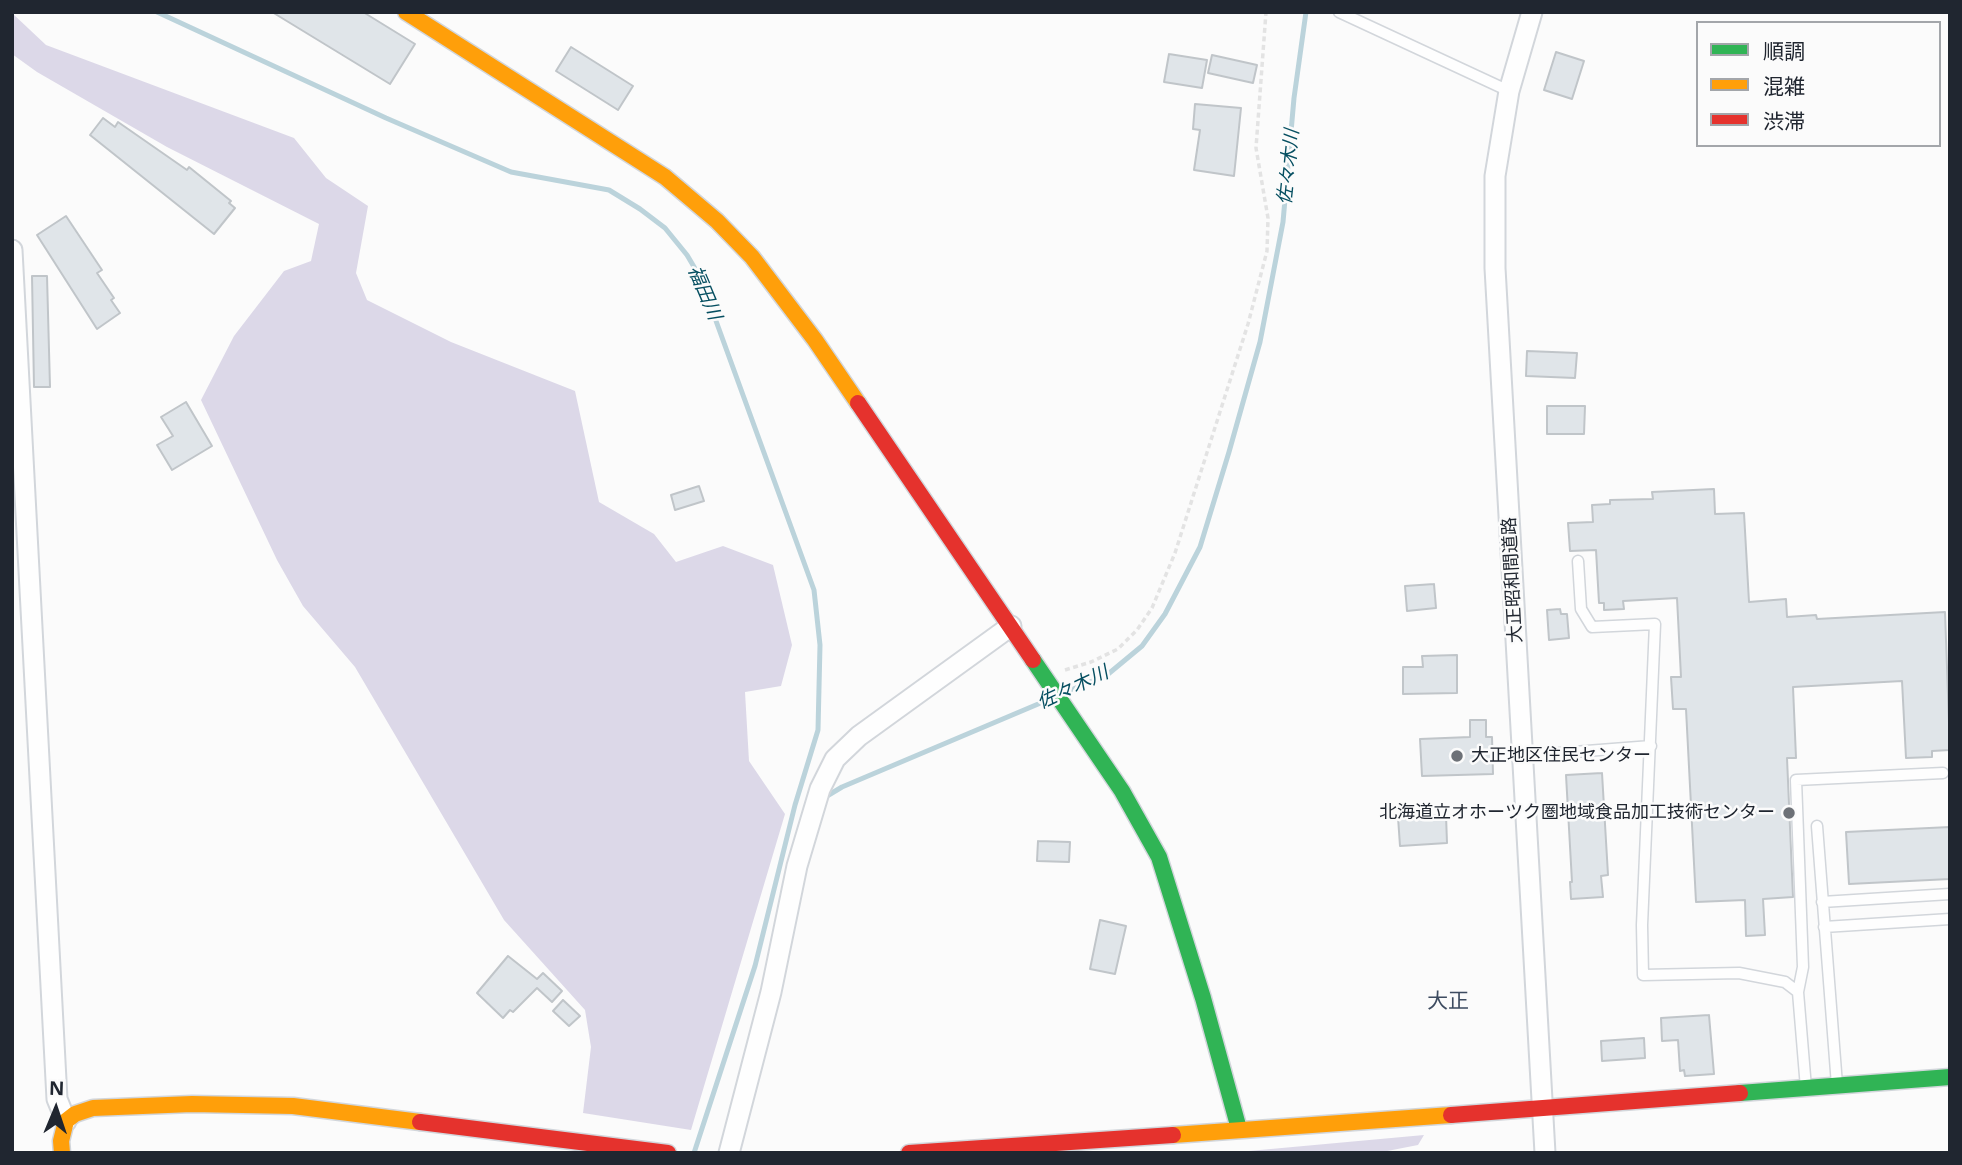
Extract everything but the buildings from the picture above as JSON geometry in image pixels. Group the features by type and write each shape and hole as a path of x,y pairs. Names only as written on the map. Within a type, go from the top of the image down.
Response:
{"street":[{"path":"406,12 665,177 717,220 752,257 815,340 1122,791 1159,857 1203,999 1239,1129"},
{"name":"大正昭和間道路","path":"1532,12 1509,91 1495,176 1496,268 1545,1153"},
{"path":"12,250 57,1099 66,1121 61,1141 62,1153"},
{"path":"729,1153 771,992 797,866 820,789 835,759 859,736 1011,626"},
{"path":"909,1153 1542,1109 1950,1077"},
{"path":"66,1121 75,1114 93,1108 192,1104 293,1106 668,1153"}],"lane":[{"path":"1339,12 1509,91"},
{"path":"1578,561 1581,609 1592,626 1655,624 1642,925 1643,975 1739,973 1785,982 1798,992"},
{"path":"1522,756 1651,746"},
{"path":"1806,1089 1798,992 1803,967 1796,780 1944,773"},
{"path":"1817,826 1837,1086"},
{"path":"1822,902 1950,894"},
{"path":"1824,927 1950,919"}],"path":[{"path":"1047,679 1118,649 1137,630 1152,608 1175,554 1248,324 1267,251 1268,218 1256,148 1266,12"}],"shaded area":[{"path":"12,13 46,45 294,138 326,178 368,206 356,273 367,300 451,342 575,391 599,502 654,534 676,562 723,546 773,565 792,645 781,686 745,692 749,761 785,814 691,1130 583,1113 591,1047 585,1010 504,920 355,667 303,606 277,560 201,400 234,336 284,271 311,261 319,224 167,147 37,72 12,54"},
{"path":"1424,1135 1418,1145 1377,1153 1227,1153"}],"waterway":[{"name":"福田川","path":"157,12 386,118 511,172 609,190 665,228 687,255 700,277 814,590 820,645 818,730 795,805 755,966 694,1153"},
{"name":"佐々木川","path":"1066,692 1107,675 1142,646 1165,614 1200,547 1260,342 1283,222 1294,98 1306,12"},
{"name":"佐々木川","path":"822,799 842,787 1050,699"}],"traffic: fast":[{"path":"1033,660 1122,791 1159,857 1203,998 1239,1129"},
{"path":"1740,1093 1950,1077"}],"traffic: slow":[{"path":"406,12 665,177 717,221 752,257 815,340 858,403"},
{"path":"62,1153 61,1141 66,1121 75,1114 93,1108 192,1104 293,1106 420,1122"},
{"path":"1173,1135 1451,1115"}],"traffic: jam":[{"path":"858,403 1033,660"},
{"path":"1451,1115 1740,1093"},
{"path":"420,1122 668,1153"},
{"path":"909,1153 1173,1135"}],"place":[{"name":"大正地区住民センター","path":"1457,756"},
{"name":"北海道立オホーツク圏地域食品加工技術センター","path":"1789,813"}],"district":[{"name":"大正","path":"1448,1002"}]}
